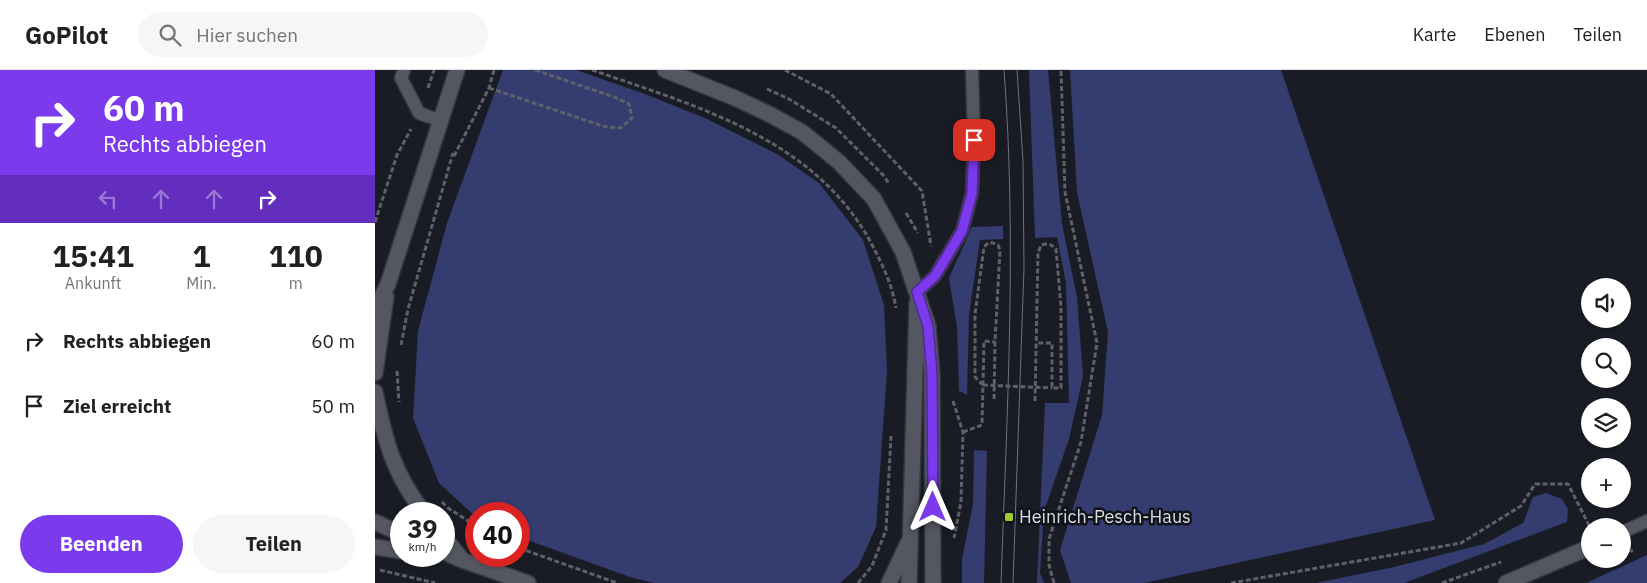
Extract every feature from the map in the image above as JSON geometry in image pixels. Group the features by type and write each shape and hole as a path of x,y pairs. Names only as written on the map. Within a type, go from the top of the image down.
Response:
{"street":[{"path":"375,311 388,284 457,70"},
{"path":"665,70 769,114 802,132 839,162 873,199 903,252 928,326 932,374 933,583"},
{"path":"375,373 388,284"},
{"path":"909,583 917,292"},
{"path":"375,392 392,461 409,494 415,502"},
{"path":"375,522 390,529"},
{"path":"889,583 911,537"},
{"path":"375,547 390,549"},
{"path":"1506,583 1581,550"},
{"path":"455,551 462,560"},
{"path":"455,557 529,583"},
{"path":"455,559 462,560"}],"lane":[{"path":"404,70 401,78 419,113 441,122"},
{"path":"917,292 935,276 962,231 972,193 974,140 972,70"},
{"path":"1631,528 1647,521"}],"path":[{"path":"375,222 397,155 419,113 434,70"},
{"path":"400,348 408,309 451,161 489,88 494,70"},
{"path":"489,88 606,127 621,128 632,118 629,104 535,70"},
{"path":"592,70 703,109 783,149 826,182 858,220 884,266 894,299 897,317"},
{"path":"785,70 831,94 922,191 935,276"},
{"path":"1054,583 1049,565 1049,539 1081,442 1097,343 1065,192 1061,70"},
{"path":"995,400 995,342 1000,250 998,245 988,243 984,247 975,314 975,377 983,385 1052,388 1061,388 1061,307 1055,249 1052,245 1046,243 1041,244 1038,253 1037,343 1035,401"},
{"path":"963,432 982,425 984,341 995,342"},
{"path":"1037,343 1052,344 1052,388"},
{"path":"397,368 400,410"},
{"path":"858,583 872,566 886,530 891,436"},
{"path":"1231,583 1461,543 1521,506 1535,484 1568,484 1585,518"},
{"path":"437,495 448,508 465,519"},
{"path":"530,552 617,583"},
{"path":"375,568 435,583"}],"shaded area":[{"path":"503,70 576,70 645,94 707,119 777,154 819,183 863,240 884,305 887,371 876,527 858,567 840,583 654,583 630,577 530,541 530,502 465,502 465,507 439,483 413,418 418,331 447,223"},
{"path":"1029,70 1048,70 1062,224 1077,297 1083,376 1069,439 1044,511 1040,573 1044,583 1037,583 1045,403 1069,403 1066,283 1057,237 1035,238"},
{"path":"1070,70 1281,70 1435,520 1144,583 1071,583 1060,550 1102,415 1108,332 1077,192"},
{"path":"1003,226 1003,239 980,240 969,315 967,395 959,391 957,327 949,278 972,227"},
{"path":"974,450 987,451 984,583 962,583 962,559 973,504"},
{"path":"1546,493 1562,499 1568,509 1567,522 1404,583 1316,583 1394,567 1484,544 1523,523 1533,497"},
{"path":"1647,555 1647,583 1586,583 1619,568 1631,568 1631,562"}],"tram line":[{"path":"1001,583 1010,326 1010,198 1004,70"},
{"path":"1013,583 1024,267 1023,161 1017,70"}],"place":[{"name":"Heinrich-Pesch-Haus","path":"1009,517"}],"route":[{"path":"933,507 932,374 928,326 917,292 935,276 962,231 972,193 974,140"}]}
